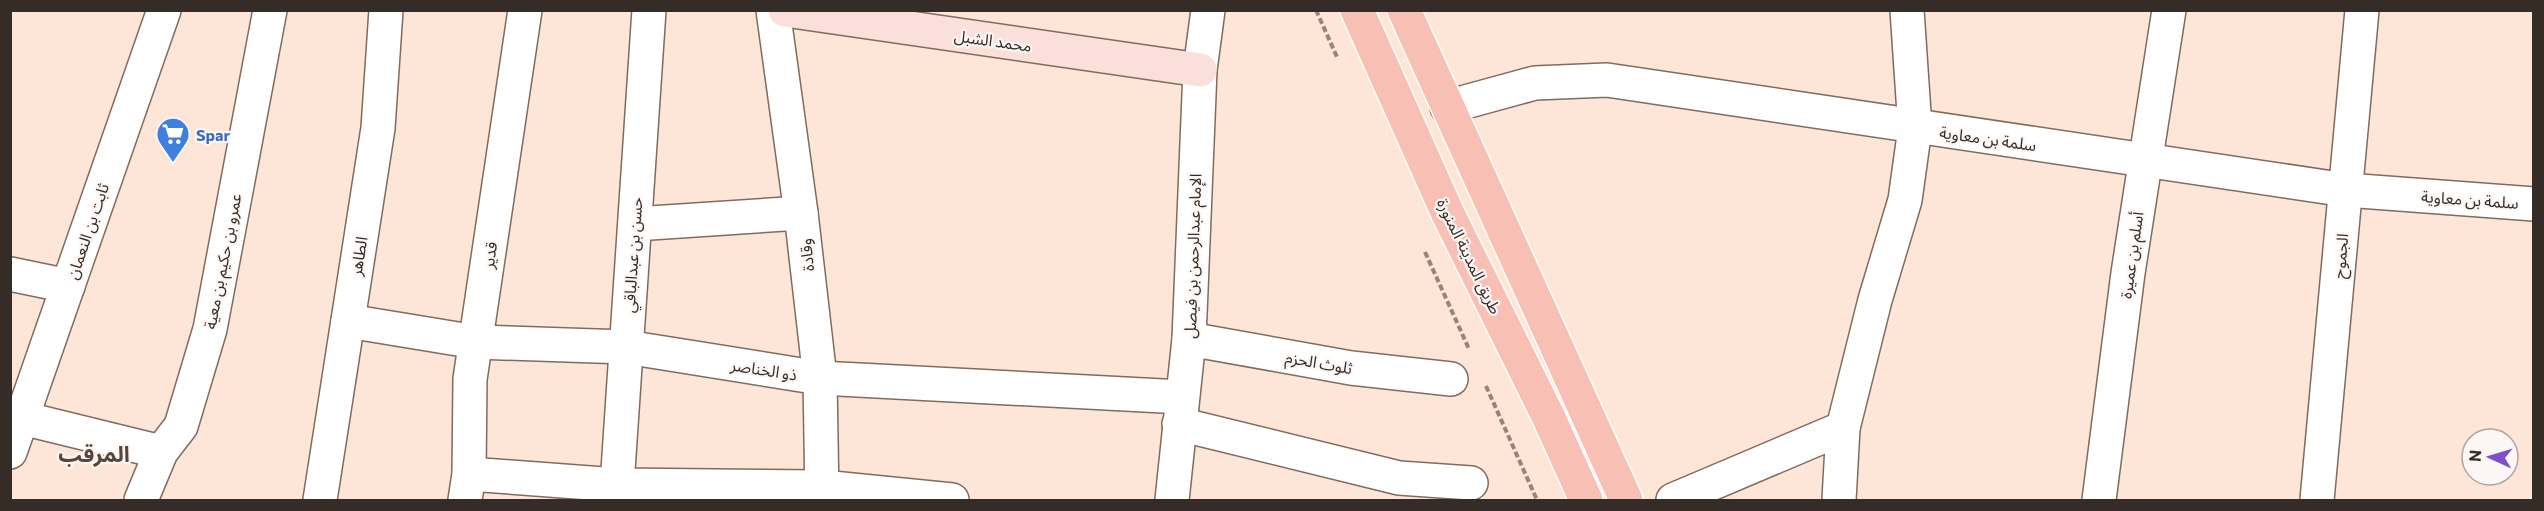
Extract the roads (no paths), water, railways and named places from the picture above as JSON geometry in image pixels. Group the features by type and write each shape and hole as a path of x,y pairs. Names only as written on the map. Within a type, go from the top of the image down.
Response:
{"main road":[{"name":"طريق المدينة المنورة","path":"1357,10 1449,214 1586,501"},
{"path":"1404,10 1446,107 1567,366 1626,501"},
{"path":"1523,365 1567,366"}],"street":[{"name":"ثابت بن النعمان","path":"10,452 16,416 68,286 164,10"},
{"name":"عمرو بن حكيم بن معية","path":"141,501 161,452 181,426 210,329 270,10"},
{"name":"الطاهر","path":"320,501 378,128 386,10"},
{"name":"قدير","path":"467,487 470,379 525,10"},
{"name":"حسن بن عبدالباقي","path":"616,493 649,10"},
{"name":"وقادة","path":"773,10 801,213 820,378 822,494"},
{"name":"محمد الشبل","path":"785,10 860,16 1200,70"},
{"name":"الإمام عبدالرحمن بن فيصل","path":"1172,501 1189,339 1200,70 1208,10"},
{"path":"1839,501 1843,428 1875,300 1905,200 1916,128 1907,10"},
{"name":"أسلم بن عميرة","path":"2099,501 2128,273 2169,10"},
{"name":"الجموح","path":"2317,501 2362,10"},
{"name":"سلمة بن معاوية","path":"1446,107 1535,83 1607,81 2346,190 2534,204"},
{"path":"635,224 801,213"},
{"path":"10,274 68,286"},
{"name":"ذو الخناصر","path":"348,321 476,342 626,347 820,378 1181,411 1397,489 1471,483"},
{"name":"ثلوث الحزم","path":"1189,339 1351,368 1451,379"},
{"path":"16,416 161,452"},
{"path":"1673,501 1843,428"},
{"path":"467,487 616,493 822,494 952,501"}],"place":[{"name":"Spar","path":"173,163"}],"district":[{"name":"المرقب","path":"94,453"}]}
